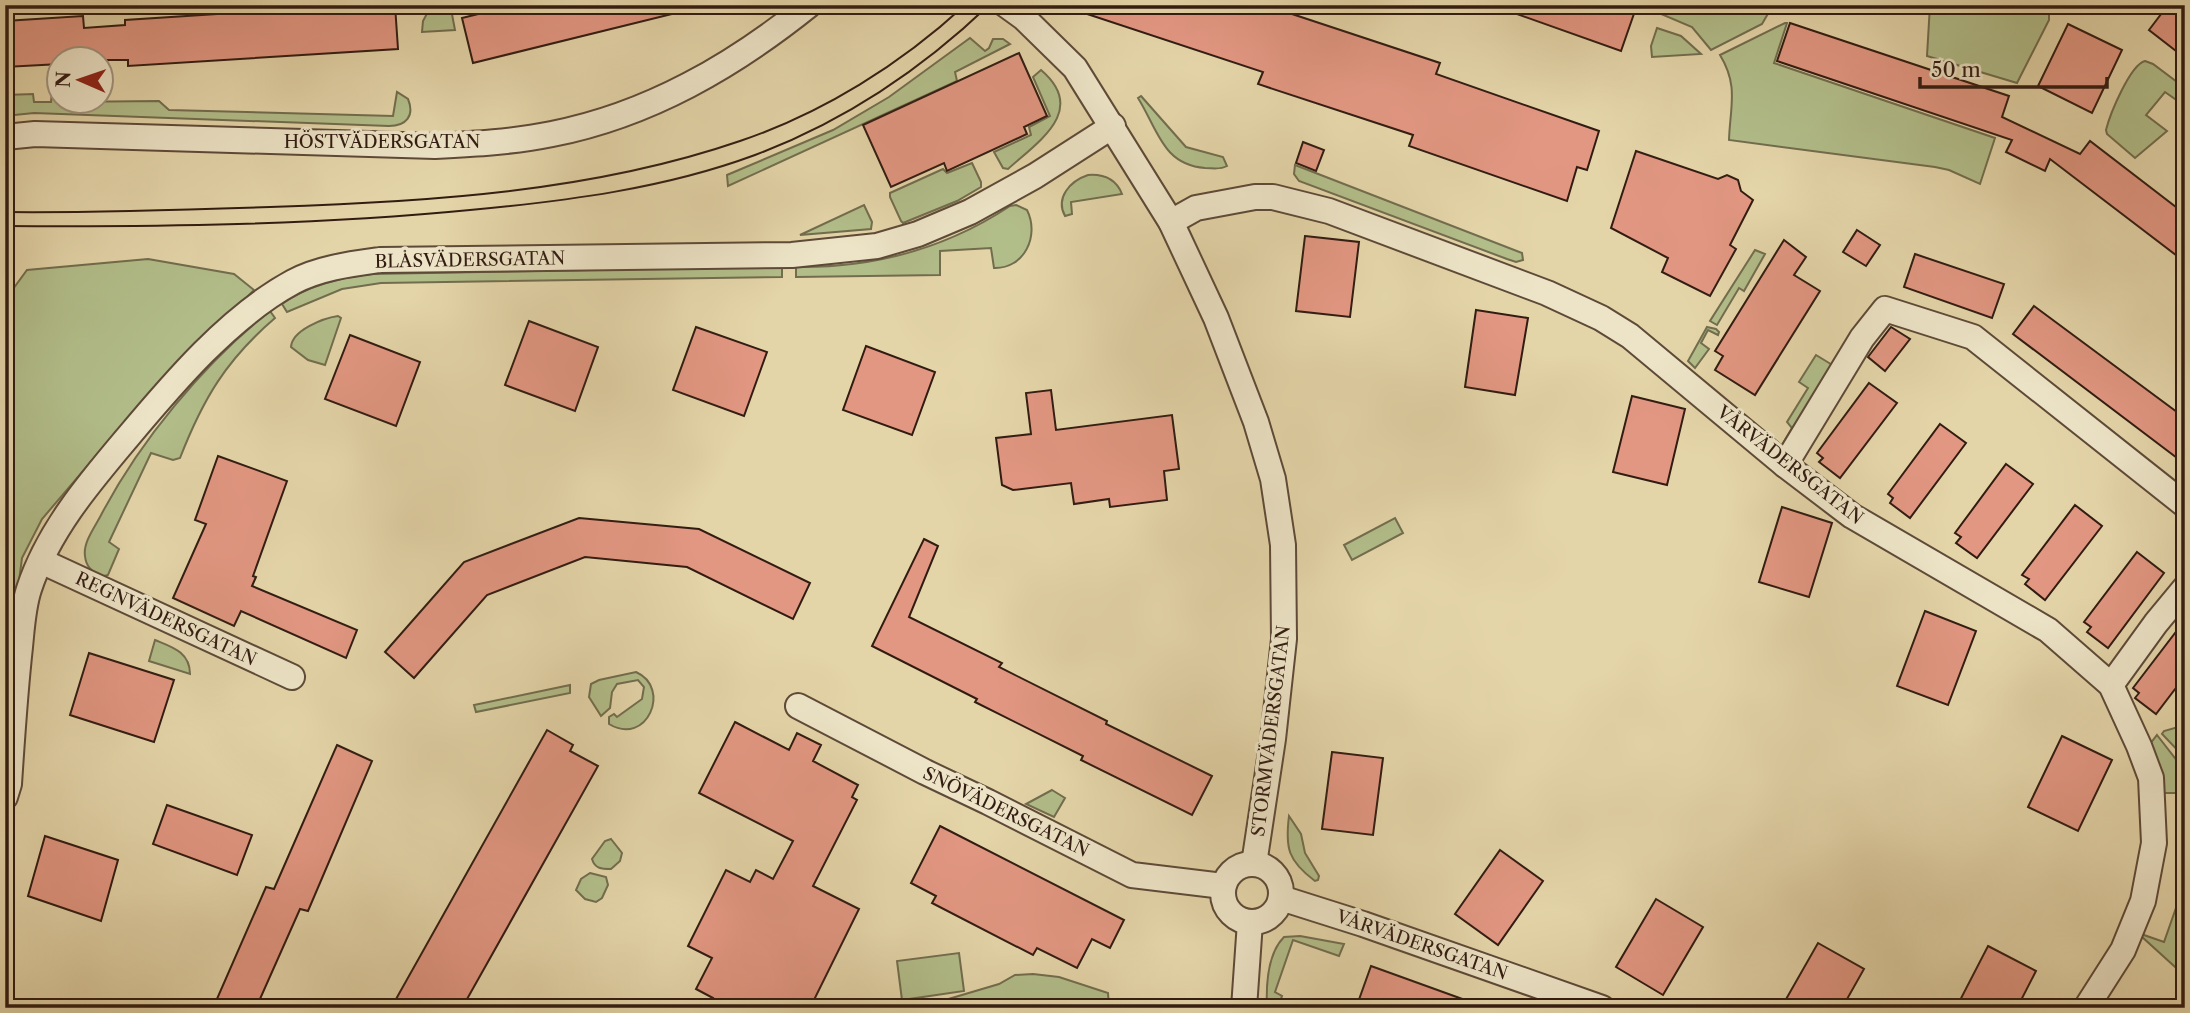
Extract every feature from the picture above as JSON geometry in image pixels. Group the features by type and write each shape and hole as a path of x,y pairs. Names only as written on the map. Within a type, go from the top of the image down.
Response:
{"street":[{"name":"HÖSTVÄDERSGATAN","path":"5,137 35,134 435,146 493,143 551,134 636,109 696,83 764,40 809,5"},
{"name":"STORMVÄDERSGATAN","path":"1006,5 1062,52 1075,68 1171,222 1216,318 1256,422 1273,479 1283,545 1284,639 1273,739 1254,864"},
{"name":"BLÅSVÄDERSGATAN","path":"5,797 9,785 24,611 29,589 41,561 83,491 153,407 205,350 268,296 296,280 338,267 380,260 792,255 877,246 918,234 970,212 1035,176 1113,126"},
{"name":"VÅRVÄDERSGATAN","path":"1171,222 1196,208 1255,197 1273,197 1329,211 1547,293 1601,318 1630,336 1785,465 1852,516 2048,630 2111,685 2151,778 2154,843 2143,901 2123,950 2085,1008"},
{"path":"1785,465 1844,366 1885,309 1973,337 2185,505"},
{"name":"REGNVÄDERSGATAN","path":"41,561 292,677"},
{"path":"2111,685 2147,634 2185,588"},
{"name":"SNÖVÄDERSGATAN","path":"798,706 1132,875 1223,886"},
{"path":"1254,864 1274,873 1279,882 1281,898 1270,916 1250,922 1236,918 1226,908 1223,886 1232,871 1242,865 1254,864"},
{"name":"VÅRVÄDERSGATAN","path":"1281,898 1602,1008"},
{"path":"1244,1008 1250,922"}],"green space":[{"path":"1664,5 1773,5 1762,24 1711,50 1692,27 1661,14"},
{"path":"1930,5 2044,5 2049,20 2017,83 1927,56"},
{"path":"430,8 451,9 455,30 422,32 423,21"},
{"path":"1785,23 1774,63 1995,138 1980,184 1949,170 1935,167 1729,140 1732,107 1730,77 1720,55"},
{"path":"1657,28 1681,36 1701,54 1652,57 1651,46"},
{"path":"970,38 985,51 993,39 1003,39 1010,44 955,72 957,81 728,186 727,175 833,130 889,97"},
{"path":"2145,61 2185,88 2185,106 2165,92 2146,115 2167,131 2135,158 2107,134 2106,130 2127,80 2139,64"},
{"path":"1041,70 1054,85 1060,98 1059,112 1054,124 1033,147 1008,169 1003,168 994,152 1031,135 1029,127 1050,116 1033,77"},
{"path":"397,92 408,99 410,115 404,122 389,126 116,116 116,101 159,101 169,110 393,116"},
{"path":"33,94 34,102 46,102 46,113 5,116 5,95"},
{"path":"1141,96 1186,147 1223,157 1227,166 1205,168 1191,165 1171,153 1163,144 1138,98"},
{"path":"972,163 981,187 957,201 903,223 901,221 890,193 943,169 947,173"},
{"path":"1295,165 1522,253 1523,260 1516,262 1507,259 1299,181 1294,174"},
{"path":"1088,175 1108,178 1122,194 1071,202 1072,214 1065,216 1062,203 1066,191 1075,181"},
{"path":"864,205 872,222 871,229 800,235"},
{"path":"1016,205 1027,210 1032,230 1027,249 1014,263 1005,267 994,268 991,248 940,251 940,275 796,277 796,267 853,264 908,253 960,234"},
{"path":"1755,250 1765,254 1744,291 1739,288 1717,325 1710,321"},
{"path":"148,259 234,274 254,290 119,429 42,519 22,558 5,687 5,300 27,270"},
{"path":"782,268 782,277 381,283 342,289 287,312 282,304 325,283 372,274"},
{"path":"270,311 275,318 229,365 207,399 180,458 173,460 151,453 109,542 119,549 108,575 100,577 87,563 86,546 134,460 197,379"},
{"path":"338,316 341,318 325,365 308,360 291,347 303,330 317,322"},
{"path":"1707,327 1719,332 1718,335 1708,330 1701,343 1709,349 1695,368 1688,361"},
{"path":"1816,355 1834,366 1783,447 1792,428 1787,422 1808,388 1799,382"},
{"path":"1395,518 1403,533 1352,560 1344,545"},
{"path":"155,640 183,655 190,674 149,661"},
{"path":"636,672 647,680 652,690 650,713 644,722 634,728 623,729 609,724 609,717 614,714 617,717 642,699 644,687 638,680 617,684 612,692 610,708 601,716 589,697 591,684"},
{"path":"570,685 570,693 476,712 474,705"},
{"path":"2185,725 2185,758 2162,734"},
{"path":"2157,735 2185,771 2185,793 2161,793 2150,744"},
{"path":"1052,790 1065,798 1054,817 1026,804"},
{"path":"1289,816 1301,834 1305,853 1319,876 1318,880 1315,881 1306,874 1290,853"},
{"path":"611,839 622,853 620,861 611,869 599,868 592,859 605,841"},
{"path":"590,873 606,877 608,885 602,898 596,902 585,899 576,890 581,879"},
{"path":"2185,873 2185,976 2141,934 2164,942"},
{"path":"1300,936 1344,944 1339,956 1293,940 1275,992 1282,996 1278,1008 1267,1008 1267,980 1274,952 1284,937"},
{"path":"959,953 964,991 902,1000 897,961"},
{"path":"1015,975 1059,977 1108,993 1109,1008 918,1008 999,984"}],"building":[{"path":"356,5 395,5 398,49 128,66 128,60 116,60 116,46 46,46 46,65 5,67 5,21 83,16 84,28 125,25 125,20"},
{"path":"515,5 675,5 676,13 473,63 462,18"},
{"path":"1072,5 1287,5 1286,12 1440,63 1436,74 1599,131 1587,170 1577,167 1567,201 1409,146 1413,135 1258,84 1263,72 1072,9"},
{"path":"1500,5 1637,5 1621,51 1500,8"},
{"path":"2168,5 2175,5 2185,13 2185,58 2149,30"},
{"path":"1790,23 2009,96 2002,117 2080,154 2090,141 2185,214 2185,262 2050,159 2045,171 2006,152 2012,140 1777,61"},
{"path":"2068,24 2122,50 2092,113 2038,86"},
{"path":"1019,53 1047,116 1024,127 1027,134 947,171 944,163 891,187 863,125"},
{"path":"1303,142 1324,150 1316,171 1296,163"},
{"path":"1636,151 1718,179 1727,175 1738,180 1741,191 1753,200 1730,245 1736,249 1710,296 1662,272 1668,258 1611,228"},
{"path":"1857,230 1880,245 1866,266 1843,252"},
{"path":"1305,236 1359,242 1350,317 1296,311"},
{"path":"1784,240 1806,257 1794,275 1820,291 1755,395 1715,370 1723,356 1715,351"},
{"path":"1915,254 2004,284 1992,318 1904,287"},
{"path":"2034,306 2185,418 2185,464 2013,334"},
{"path":"1476,310 1528,318 1515,395 1465,387"},
{"path":"529,321 598,347 575,411 505,385"},
{"path":"696,327 767,352 744,416 673,390"},
{"path":"1891,327 1910,339 1885,371 1868,357"},
{"path":"350,335 420,362 396,426 325,399"},
{"path":"866,346 935,372 912,435 843,410"},
{"path":"1869,383 1897,403 1840,478 1819,462 1823,458 1817,453"},
{"path":"1051,390 1056,430 1172,415 1179,469 1164,471 1167,500 1110,507 1109,499 1074,504 1071,483 1013,490 1002,485 996,438 1031,434 1026,393"},
{"path":"1632,396 1685,409 1667,485 1613,472"},
{"path":"1940,424 1966,443 1910,518 1890,503 1893,498 1888,494"},
{"path":"218,456 287,481 253,576 256,577 252,586 357,630 346,658 241,611 234,626 173,598 206,524 195,520"},
{"path":"2006,464 2033,484 1977,558 1956,543 1961,537 1955,533"},
{"path":"2075,505 2102,526 2045,600 2025,584 2029,579 2022,575"},
{"path":"1782,507 1832,523 1809,597 1759,582"},
{"path":"579,518 699,529 810,583 793,619 687,567 585,557 487,595 414,678 385,652 464,562"},
{"path":"924,539 938,546 909,617 1002,663 999,667 1107,721 1106,724 1212,776 1192,815 1081,760 1083,756 872,646"},
{"path":"2137,552 2164,573 2108,648 2087,632 2091,627 2084,622"},
{"path":"1925,611 1976,631 1948,705 1897,686"},
{"path":"2185,620 2185,676 2156,714 2135,698 2139,693 2133,688"},
{"path":"89,653 174,680 154,742 70,715"},
{"path":"735,722 789,750 797,733 821,745 813,761 858,785 852,797 857,800 813,886 859,909 810,1008 708,1008 713,998 696,989 712,958 688,946 726,870 750,882 756,870 773,879 793,841 699,793"},
{"path":"547,730 573,745 570,751 598,766 462,1008 391,1008"},
{"path":"2062,736 2112,760 2078,831 2028,807"},
{"path":"337,745 372,761 308,911 300,909 256,1008 213,1008 266,887 274,889"},
{"path":"1332,752 1383,758 1373,835 1322,829"},
{"path":"167,805 252,835 237,875 153,844"},
{"path":"940,826 1124,920 1110,948 1092,939 1077,968 1037,948 1033,955 932,903 936,896 911,883"},
{"path":"45,836 118,860 101,921 28,896"},
{"path":"1500,850 1543,881 1498,945 1455,914"},
{"path":"1656,899 1703,927 1663,995 1616,967"},
{"path":"1818,943 1864,969 1842,1008 1781,1008"},
{"path":"1988,946 2036,971 2017,1008 1956,1008"},
{"path":"1371,966 1479,1005 1479,1008 1356,1008"}],"tram line":[{"path":"5,212 171,210 388,202 508,191 626,172 740,141 801,116 888,67 965,5"},
{"path":"5,226 180,225 354,219 542,202 650,185 755,155 819,127 880,92 908,72 989,5"}]}
